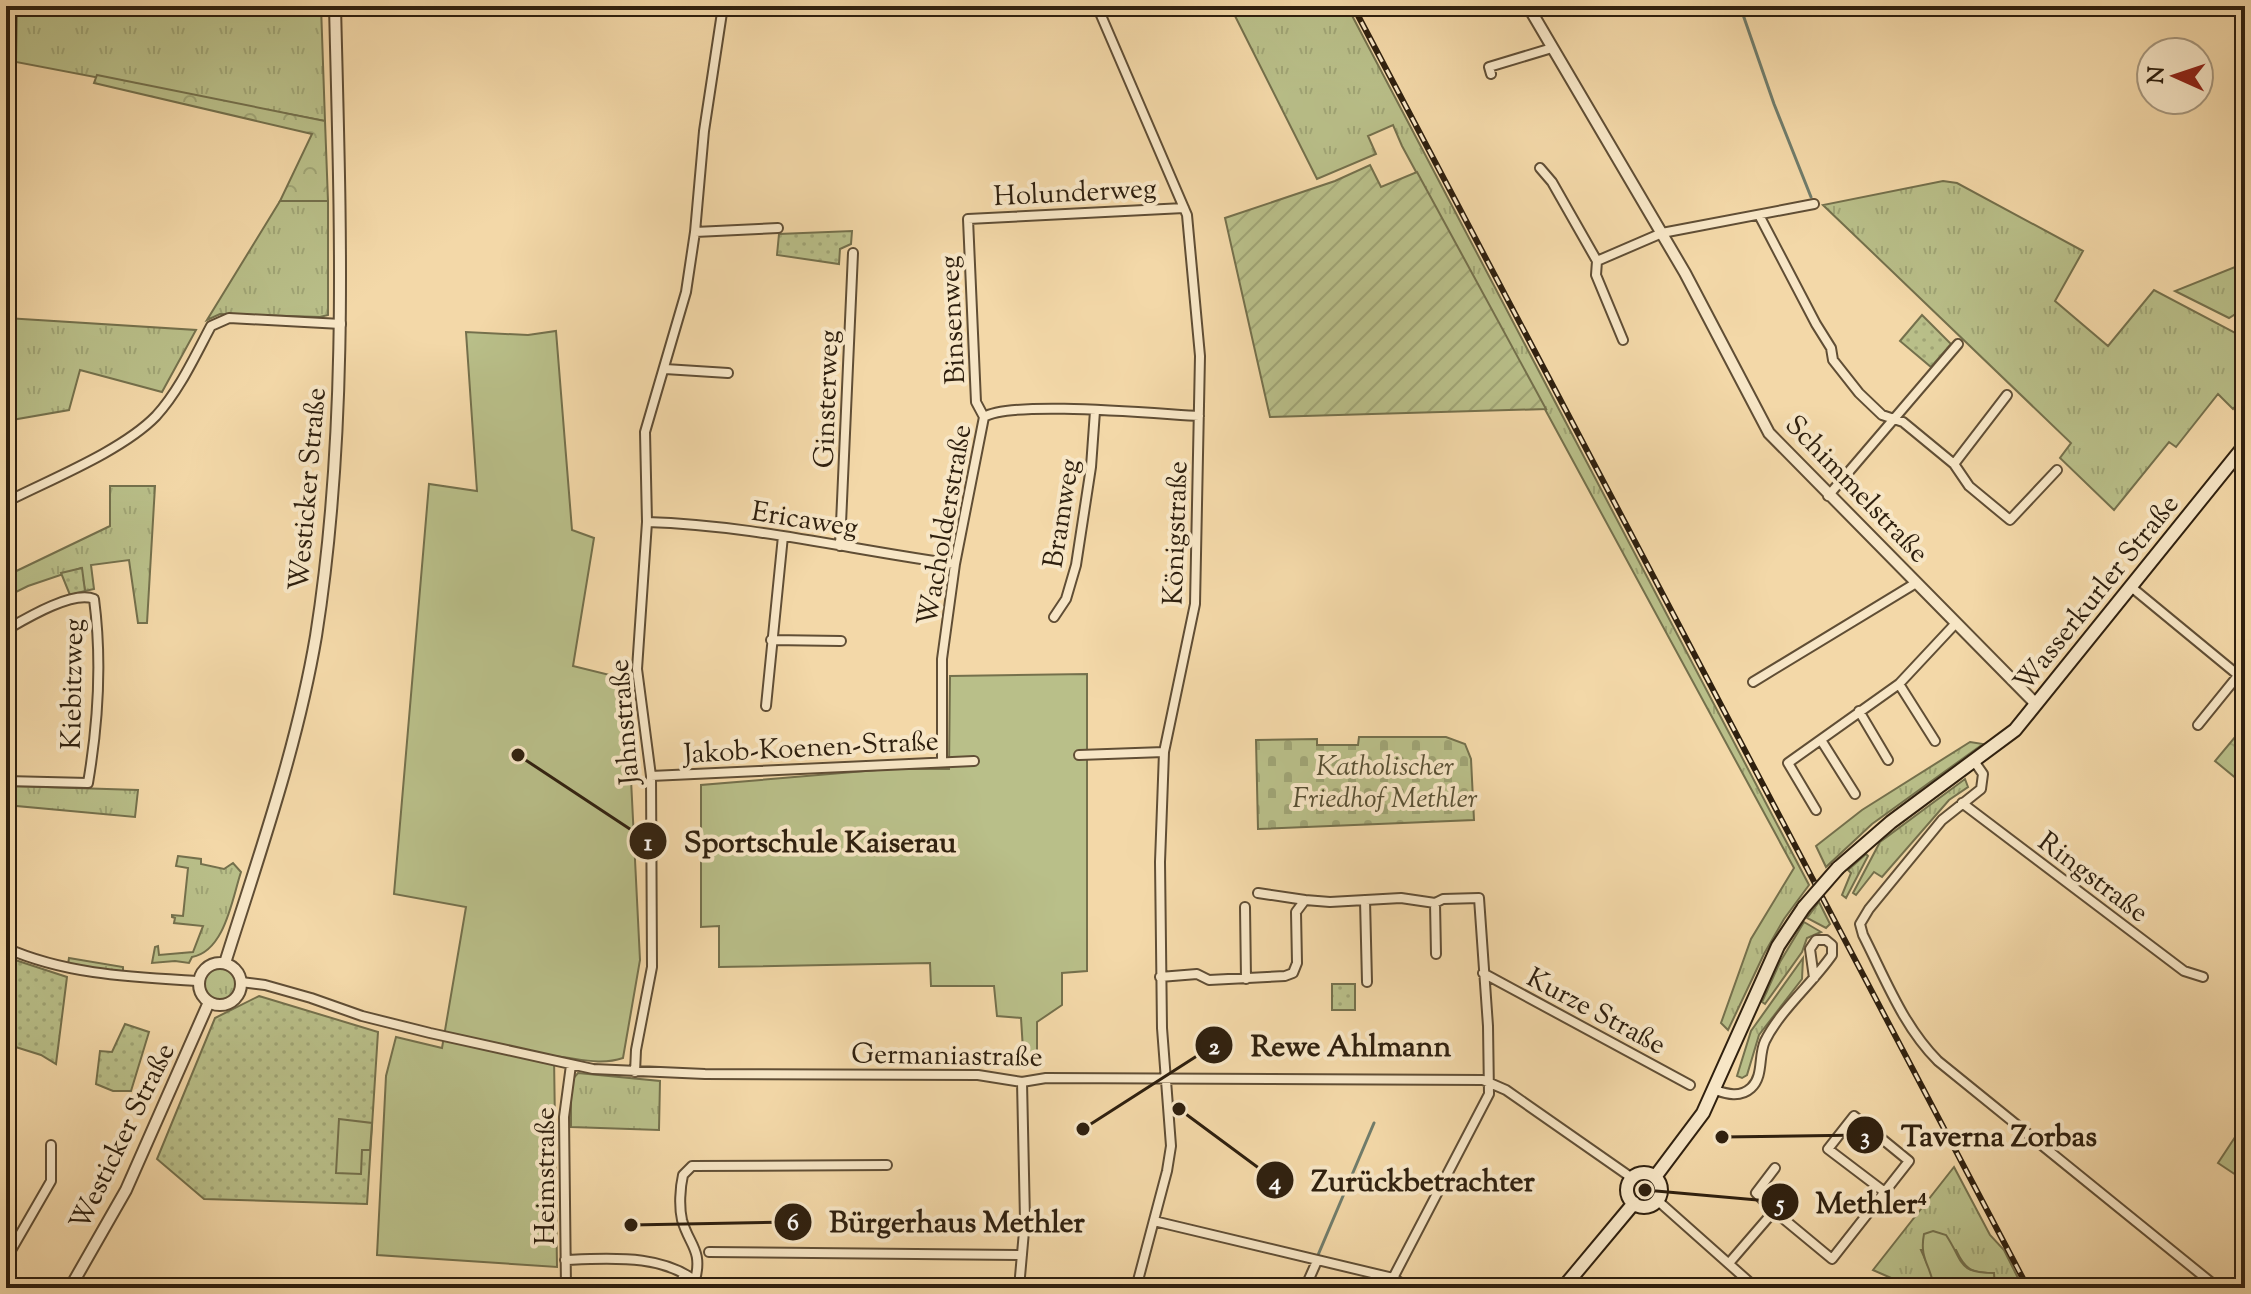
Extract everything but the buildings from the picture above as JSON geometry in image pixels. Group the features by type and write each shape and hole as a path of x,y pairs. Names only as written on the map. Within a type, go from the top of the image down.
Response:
{"main road":[{"name":"Wasserkurler Straße","path":"1655,1177 1686,1138 1715,1090 1778,946 1804,907 1838,868 1872,836 2009,735 2245,445"},
{"path":"1641,1173 1655,1177 1661,1191 1657,1200 1644,1206 1634,1203 1627,1188 1632,1178 1641,1173"},
{"path":"1563,1288 1634,1203"}],"street":[{"name":"Westicker Straße","path":"225,963 276,805 297,724 315,638 336,465 341,324 335,6"},
{"name":"Jahnstraße","path":"635,1072 636,1050 652,967 651,776 637,669 647,522 645,432 686,292 704,131 723,6"},
{"name":"Königstraße","path":"1097,6 1184,208 1189,225 1197,309 1199,416 1195,604 1164,752 1160,862 1160,977 1171,1146 1136,1288"},
{"name":"Schimmelstraße","path":"1528,6 1662,233 1769,433 2036,704"},
{"path":"1491,74 1489,67 1552,48"},
{"path":"1540,168 1552,182 1597,261 1596,275 1623,340"},
{"path":"1597,261 1662,233 1814,204"},
{"name":"Holunderweg","path":"968,219 1184,208"},
{"path":"1759,215 1831,348 1833,360 1859,393 1882,415 1903,422 1954,464 1969,486 2010,520 2057,470"},
{"name":"Binsenweg","path":"968,219 976,402 984,417"},
{"path":"695,232 778,228"},
{"name":"Ginsterweg","path":"840,546 853,253"},
{"path":"6,502 127,440 156,415 178,385 211,326 220,320 341,324"},
{"path":"1828,496 1958,344"},
{"path":"665,369 728,373"},
{"path":"1954,464 2007,395"},
{"name":"Wacholderstraße","path":"942,761 942,659 955,564 984,417 1001,410 1199,416"},
{"name":"Bramweg","path":"1054,617 1066,599 1076,565 1091,467 1095,411"},
{"name":"Ericaweg","path":"647,522 693,524 783,536 955,564"},
{"path":"766,706 783,536"},
{"path":"1753,682 1916,583"},
{"path":"2130,586 2238,675"},
{"name":"Kiebitzweg","path":"6,630 67,601 87,597 94,599 96,707 88,783 6,781"},
{"path":"1816,810 1788,763 1899,684 1956,623"},
{"path":"771,640 841,641"},
{"path":"2198,725 2245,667"},
{"path":"6,680 6,774"},
{"path":"1899,684 1935,741"},
{"path":"1859,711 1888,760"},
{"path":"1821,740 1855,794"},
{"path":"1079,755 1164,752"},
{"name":"Jakob-Koenen-Straße","path":"651,776 974,761"},
{"path":"1974,761 1983,774 1977,794 1942,820 1869,909 1860,924 1863,935 1906,1021 1930,1053 2218,1288"},
{"name":"Ringstraße","path":"1962,803 2184,971 2203,977"},
{"path":"1258,893 1330,902 1401,898 1435,903 1443,899 1479,898 1490,1081 1485,1105 1393,1278"},
{"path":"1160,977 1197,974 1209,980 1246,979 1293,973 1297,963 1296,912 1305,900"},
{"path":"1365,900 1367,982"},
{"path":"1435,903 1436,954"},
{"path":"1245,907 1246,979"},
{"path":"6,948 41,961 95,973 199,981"},
{"path":"225,963 236,970 241,982 239,993 232,1001 221,1005 209,1002 201,993 199,981 211,964 225,963"},
{"name":"Kurze Straße","path":"1483,973 1690,1085"},
{"path":"1715,1090 1734,1095 1753,1086 1765,1041 1814,978"},
{"name":"Germaniastraße","path":"241,982 265,985 362,1016 430,1033 571,1065 635,1072 964,1075 1022,1082 1046,1078 1490,1081"},
{"name":"Westicker Straße","path":"70,1288 132,1178 209,1002"},
{"name":"Heimstraße","path":"566,1288 564,1117 571,1065"},
{"path":"1490,1081 1632,1178"},
{"path":"1019,1288 1025,1220 1022,1082"},
{"path":"1775,1168 1756,1193 1832,1259 1886,1193 1909,1161 1854,1116 1828,1149 1886,1193"},
{"path":"6,1259 51,1181 51,1145"},
{"path":"695,1280 699,1267 698,1253 681,1212 683,1175 692,1166 887,1165"},
{"path":"1657,1200 1756,1288"},
{"path":"1730,1262 1774,1211"},
{"path":"1154,1221 1393,1278 1409,1288"},
{"path":"709,1252 1022,1255"},
{"path":"565,1260 638,1261 684,1274 703,1288"},
{"path":"1305,1288 1317,1261"},
{"path":"679,1288 684,1274"}],"green space":[{"path":"17,6 321,6 325,121 16,62"},
{"path":"1230,6 1347,6 1809,885 1764,954 1728,1030 1721,1023 1751,939 1794,868 1393,125 1368,136 1376,154 1317,179"},
{"path":"97,75 325,121 328,201 280,201 312,134 94,83"},
{"path":"1370,165 1381,187 1417,172 1546,409 1270,417 1225,218 1335,181"},
{"path":"1943,181 1957,183 2083,251 2055,301 2108,346 2154,290 2245,338 2245,394 2233,409 2218,394 2176,447 2169,442 2114,510 2060,458 2071,443 1823,205"},
{"path":"280,201 328,201 328,315 220,314 207,320"},
{"path":"852,231 851,244 840,249 839,264 777,255 779,234"},
{"path":"2245,263 2245,308 2229,318 2175,291"},
{"path":"1922,315 1951,344 1931,367 1900,341"},
{"path":"6,318 196,330 162,392 80,370 69,410 6,421"},
{"path":"556,331 572,530 594,538 573,666 626,679 640,960 623,1058 597,1061 554,1056 557,1267 377,1255 386,1076 396,1037 442,1048 466,907 394,894 429,484 477,491 466,332 528,335"},
{"path":"110,486 155,486 147,623 138,623 129,560 91,565 94,589 85,591 81,568 6,597 6,576 110,526"},
{"path":"82,568 85,591 70,595 61,573"},
{"path":"1087,674 1087,971 1062,973 1062,1005 1037,1022 1037,1067 1024,1066 1021,1018 997,1016 994,986 931,986 930,963 719,967 719,926 701,927 701,785 889,769 949,769 950,676"},
{"path":"2245,725 2245,834 2236,828 2238,780 2215,761"},
{"name":"Katholischer Friedhof Methler","path":"1359,737 1446,737 1465,744 1471,759 1474,820 1258,829 1256,740 1317,739 1317,745 1358,745"},
{"path":"1970,742 1983,744 1872,824 1826,867 1816,846 1862,810"},
{"path":"1965,779 1968,787 1949,800 1882,877 1874,872 1856,895 1853,893 1880,842"},
{"path":"12,786 138,790 135,817 6,805"},
{"path":"1866,854 1868,856 1846,898 1842,895 1851,873 1848,870"},
{"path":"178,856 201,859 201,864 224,869 233,863 241,872 226,922 212,945 192,957 189,963 152,963 155,947 158,946 159,955 193,952 203,926 174,923 172,915 183,916 188,868 176,866"},
{"path":"1819,902 1830,924 1826,928 1807,918"},
{"path":"1804,922 1821,932 1807,938 1802,952 1765,1004 1762,1002 1780,962"},
{"path":"6,957 67,977 56,1064 41,1055 6,1044"},
{"path":"69,958 123,967 123,973 68,964"},
{"path":"1803,958 1802,979 1759,1035 1747,1075 1742,1078 1737,1076 1751,1031"},
{"path":"220,966 232,971 237,983 232,995 220,1000 208,995 203,983 208,971"},
{"path":"1332,984 1355,984 1355,1010 1332,1010"},
{"path":"259,996 378,1032 367,1204 204,1199 157,1159 215,1018"},
{"path":"125,1024 149,1032 131,1091 113,1091 96,1084 100,1051 112,1052"},
{"path":"578,1073 660,1081 659,1130 571,1127 571,1081"},
{"path":"339,1119 372,1123 370,1150 362,1150 361,1174 336,1173"},
{"path":"2245,1122 2245,1181 2218,1163"},
{"path":"1954,1167 1990,1235 2004,1250 2023,1288 1995,1288 1993,1273 1970,1269 1956,1250 1921,1250 1933,1277 1934,1288 1906,1288 1905,1284 1873,1270"},
{"path":"1933,1231 1946,1235 1967,1268 1994,1273 1995,1288 1934,1288 1923,1243 1924,1234"}],"waterway":[{"path":"1740,6 1811,197"},
{"path":"1318,1255 1374,1123"}],"railway":[{"path":"1353,6 2028,1288"}],"place":[{"name":"Sportschule Kaiserau","path":"518,755"},
{"name":"Zurückbetrachter","path":"1179,1109"},
{"name":"Rewe Ahlmann","path":"1083,1129"},
{"name":"Taverna Zorbas","path":"1722,1137"},
{"name":"Methler⁴","path":"1645,1190"},
{"name":"Bürgerhaus Methler","path":"631,1225"}]}
